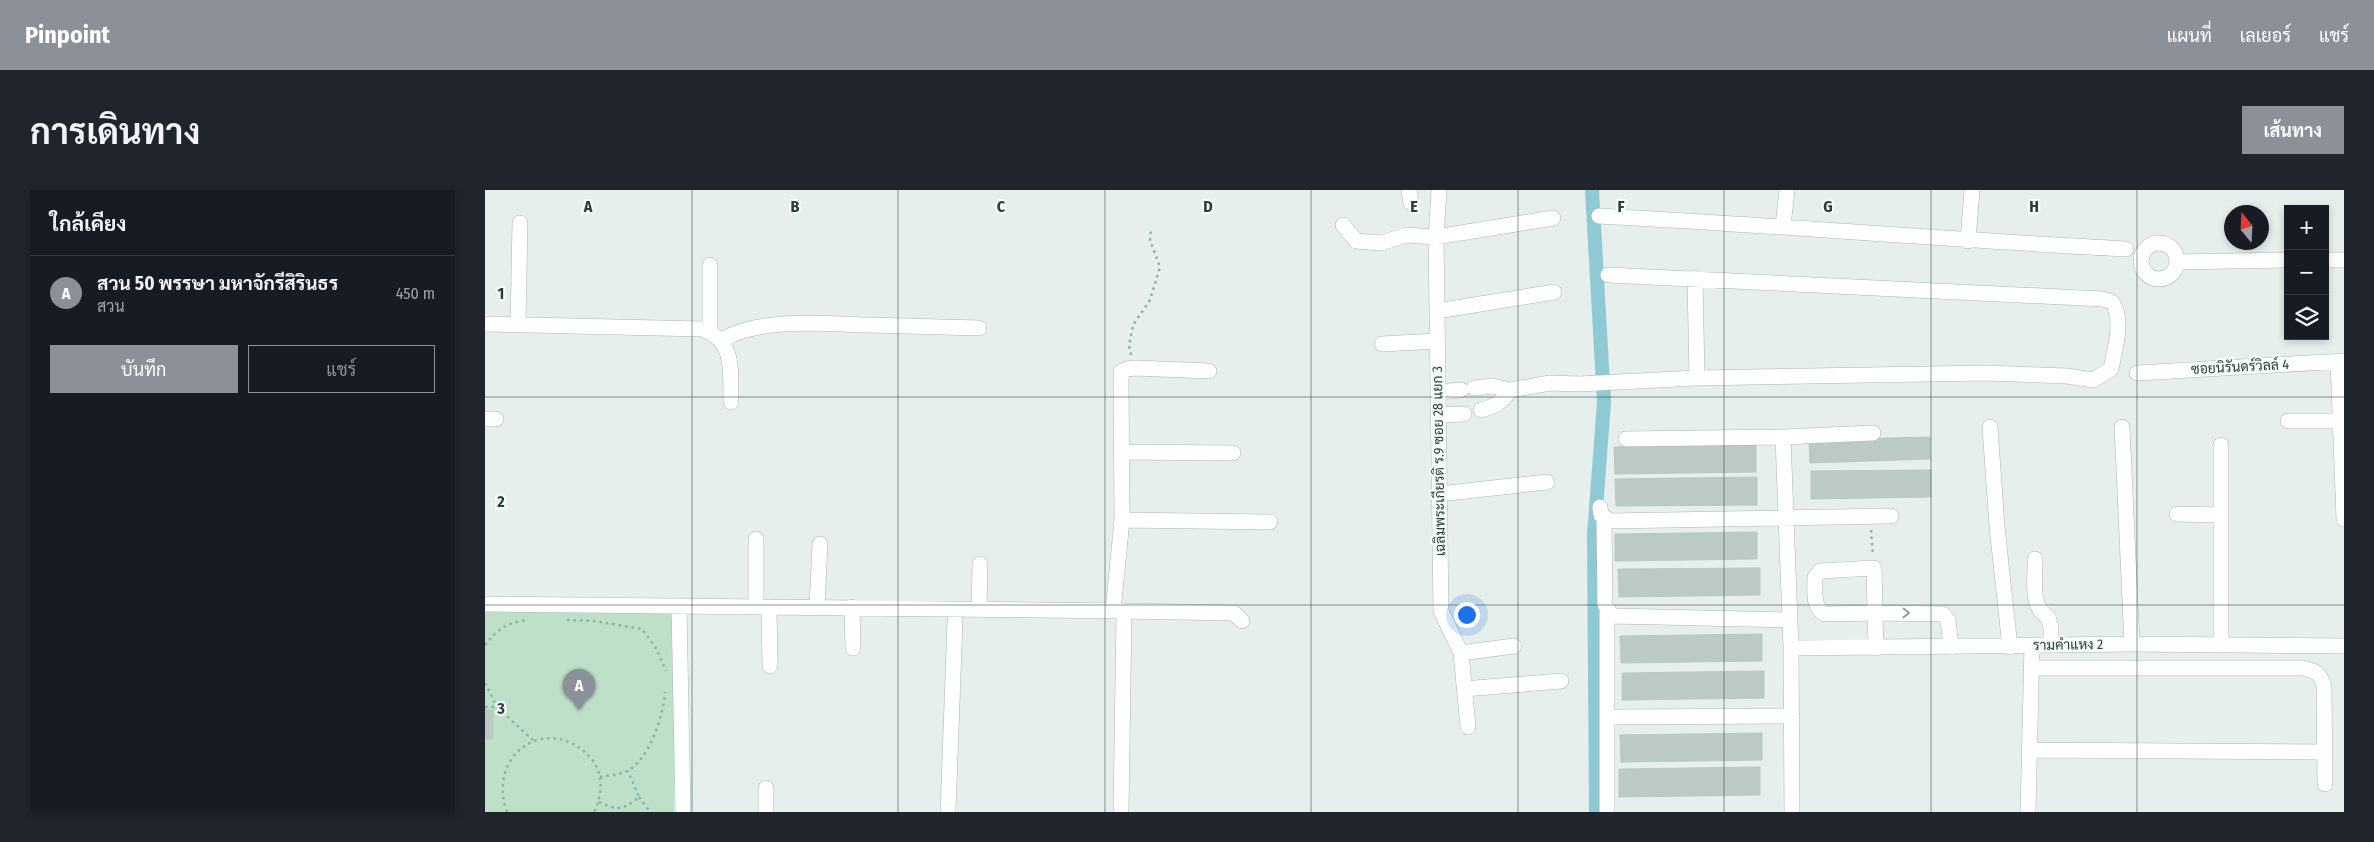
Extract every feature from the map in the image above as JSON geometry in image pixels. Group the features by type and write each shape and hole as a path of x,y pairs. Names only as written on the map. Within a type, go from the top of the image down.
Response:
{"street":[{"name":"เฉลิมพระเกียรติ ร.9 ซอย 28 แยก 3","path":"1439,190 1436,237 1441,610 1461,653 1468,728"},
{"path":"1783,226 1787,190"},
{"path":"1968,241 1972,190"},
{"path":"1599,216 1783,226 1968,241 2126,249"},
{"path":"1343,225 1356,242 1381,243 1406,235 1436,237 1553,218"},
{"path":"518,324 520,223"},
{"path":"2177,262 2284,260"},
{"path":"2329,260 2344,260"},
{"path":"710,265 716,336 729,362 731,402"},
{"path":"1438,392 1493,386 1510,390 1550,383 1579,384 1697,378 1989,373 2067,376 2093,380 2111,369 2118,311 2112,302 2103,299 1608,275"},
{"path":"1695,278 1697,378"},
{"path":"1437,311 1554,292"},
{"path":"485,324 681,327 716,336 760,326 833,323 979,328"},
{"path":"1382,344 1437,341"},
{"path":"2341,361 2344,519"},
{"name":"ซอยนิรันดร์วิลล์ 4","path":"2137,372 2341,361"},
{"path":"1121,812 1118,611 1122,520 1121,372 1135,368 1209,371"},
{"path":"1481,410 1497,406 1504,400 1510,390"},
{"path":"1438,415 1464,414"},
{"path":"2288,421 2342,421"},
{"path":"1990,427 1997,527 2010,647"},
{"path":"2122,427 2132,644"},
{"path":"1626,439 1783,437 1873,433"},
{"path":"1783,437 1791,648 1792,812"},
{"path":"2221,445 2221,645"},
{"path":"1121,452 1233,453"},
{"path":"1439,494 1547,482"},
{"path":"1607,812 1607,612 1605,605 1602,513 1610,521 1891,516"},
{"path":"2177,514 2221,515"},
{"path":"1122,520 1270,522"},
{"path":"756,539 770,666"},
{"path":"817,607 820,544"},
{"path":"2035,559 2037,606 2041,613 2048,617 2051,627 2051,645"},
{"path":"979,609 981,564"},
{"path":"1876,648 1875,613 1874,568 1824,569 1816,574 1816,604 1821,613 1875,613 1943,614 1949,620 1951,647"},
{"path":"485,604 1235,613 1242,621"},
{"path":"679,606 683,812"},
{"path":"852,607 853,648"},
{"path":"1607,612 1618,618 1790,620"},
{"path":"948,812 955,621"},
{"name":"รามคำแหง 2","path":"1791,648 2010,647 2132,644 2344,646"},
{"path":"1461,653 1514,646"},
{"path":"2028,812 2031,646"},
{"path":"2031,668 2303,668 2315,670 2321,677 2324,686 2323,752 2325,784"},
{"path":"1464,689 1561,681"},
{"path":"1617,717 1792,716"},
{"path":"2029,750 2323,752"},
{"path":"766,788 766,812"}],"path":[{"path":"1135,368 1129,346 1133,325 1150,300 1160,267 1150,240 1151,229"},
{"path":"1870,516 1873,548"},
{"path":"485,645 497,631 508,623 530,619"},
{"path":"559,620 595,621 642,629 656,648 667,674"},
{"path":"485,683 497,707 534,741"},
{"path":"600,777 628,771 639,760 650,744 659,723 665,691"},
{"path":"485,708 497,707"},
{"path":"507,812 501,796 501,781 505,766 513,755 534,741 553,738 573,743 585,751 596,766 600,777 599,802 594,812"},
{"path":"628,771 639,797 650,812"},
{"path":"599,802 612,808 625,808 639,797"}],"green space":[{"path":"485,605 674,607 674,812 485,812"}],"building":[{"path":"1930,437 1930,459 1810,463 1809,440"},
{"path":"1756,445 1756,472 1615,474 1614,447"},
{"path":"1931,470 1931,497 1811,499 1811,471"},
{"path":"1757,477 1757,505 1616,506 1615,479"},
{"path":"1757,532 1757,559 1615,561 1615,534"},
{"path":"1760,568 1760,595 1619,597 1618,569"},
{"path":"1762,634 1762,661 1621,663 1620,636"},
{"path":"1764,671 1764,698 1622,700 1622,673"},
{"path":"485,710 493,710 493,739 485,739"},
{"path":"1762,733 1762,760 1621,762 1620,735"},
{"path":"1760,767 1760,795 1619,797 1619,769"}],"waterway":[{"path":"1592,190 1604,402 1594,535 1596,812"}],"place":[{"name":"สวน 50 พรรษา มหาจักรีสิรินธร","path":"579,710"}]}
